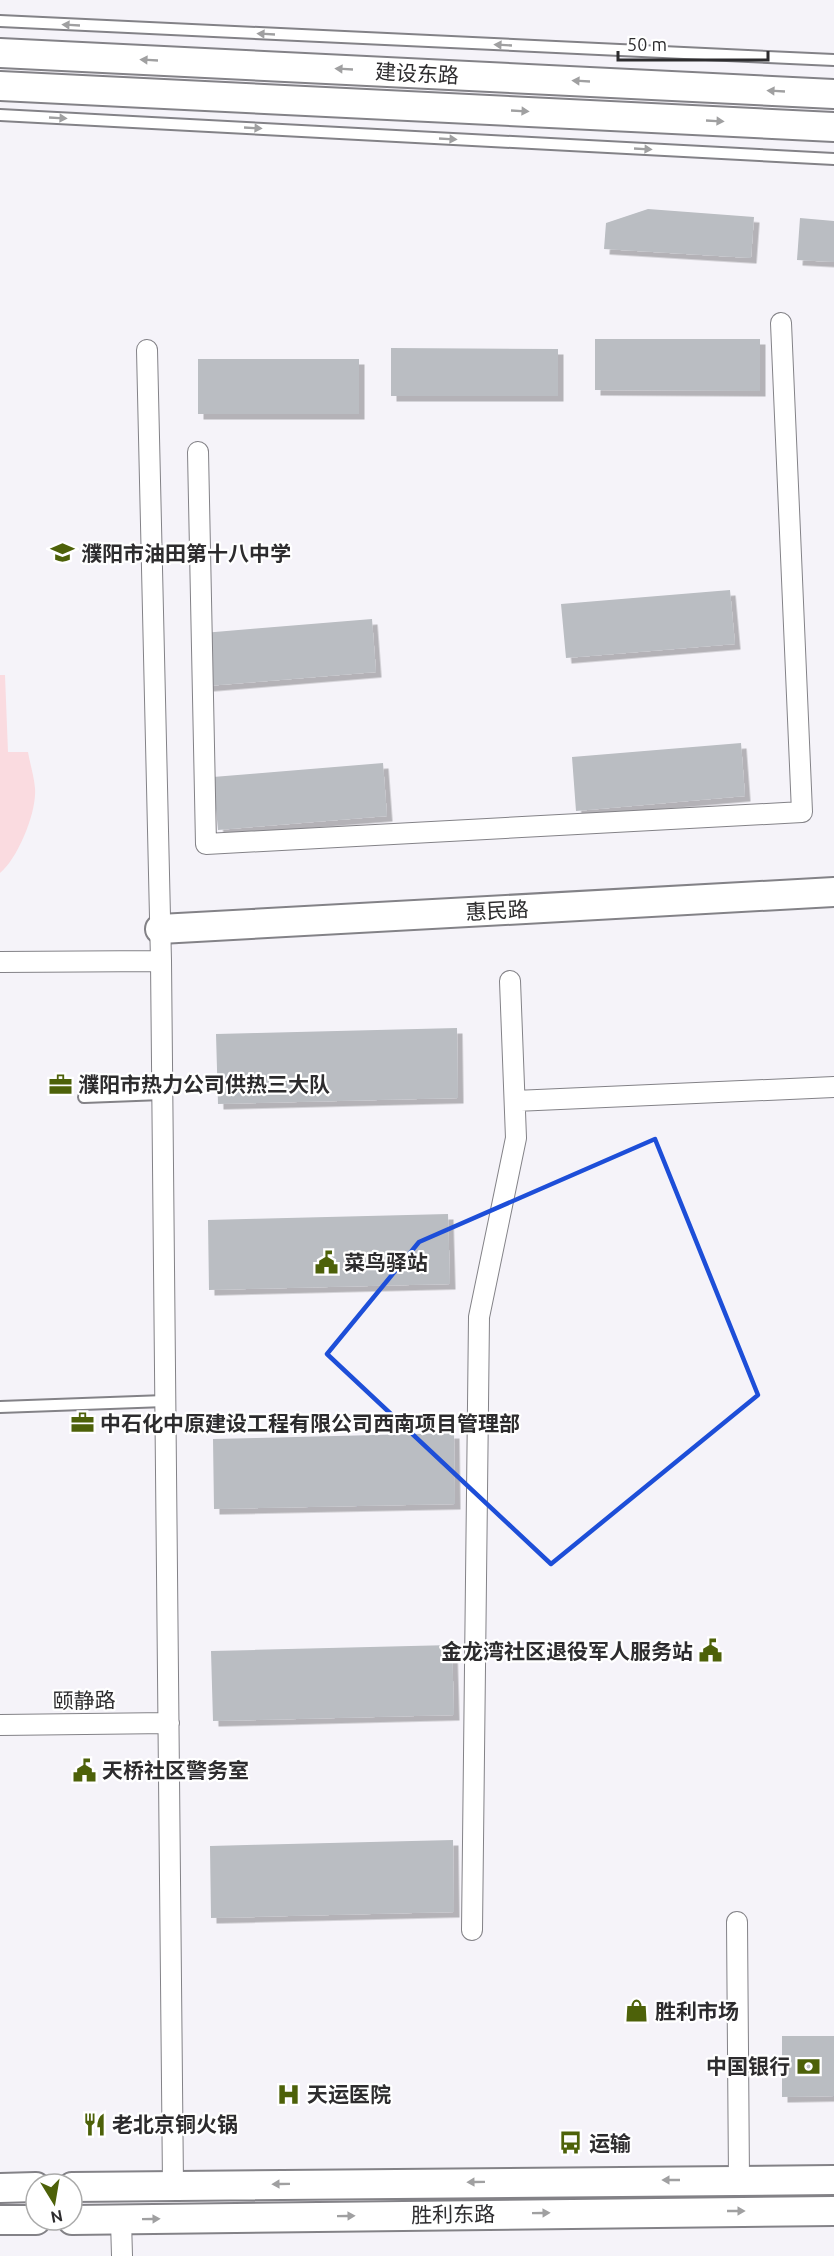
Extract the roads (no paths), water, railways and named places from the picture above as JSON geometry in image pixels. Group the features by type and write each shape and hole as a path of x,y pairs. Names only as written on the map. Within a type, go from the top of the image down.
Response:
{"main road":[{"name":"建设东路","path":"0,53 834,94"},
{"name":"建设东路","path":"0,86 834,127"},
{"name":"惠民路","path":"160,928 834,892"},
{"name":"胜利东路","path":"84,2187 834,2180"},
{"path":"0,2188 24,2187"},
{"name":"胜利东路","path":"84,2220 834,2211"},
{"path":"0,2220 24,2220"}],"street":[{"path":"198,452 206,844 802,812 781,323"},
{"path":"147,350 161,961 173,2185"},
{"path":"0,962 161,961"},
{"path":"472,1930 479,1317 516,1138 510,981"},
{"path":"515,1101 834,1087"},
{"name":"颐静路","path":"0,1725 169,1723"},
{"path":"737,1922 739,2180"},
{"path":"122,2220 122,2256"}],"lane":[{"path":"0,21 834,60"},
{"path":"0,115 834,159"},
{"path":"84,1098 162,1094"},
{"path":"0,1407 165,1401"}],"place":[{"name":"濮阳市油田第十八中学","path":"63,553"},
{"name":"濮阳市热力公司供热三大队","path":"60,1084"},
{"name":"菜鸟驿站","path":"326,1262"},
{"name":"中石化中原建设工程有限公司西南项目管理部","path":"82,1423"},
{"name":"金龙湾社区退役军人服务站","path":"711,1651"},
{"name":"天桥社区警务室","path":"84,1770"},
{"name":"胜利市场","path":"637,2011"},
{"name":"中国银行","path":"808,2066"},
{"name":"天运医院","path":"289,2094"},
{"name":"老北京铜火锅","path":"94,2124"},
{"name":"运输","path":"571,2143"}]}
